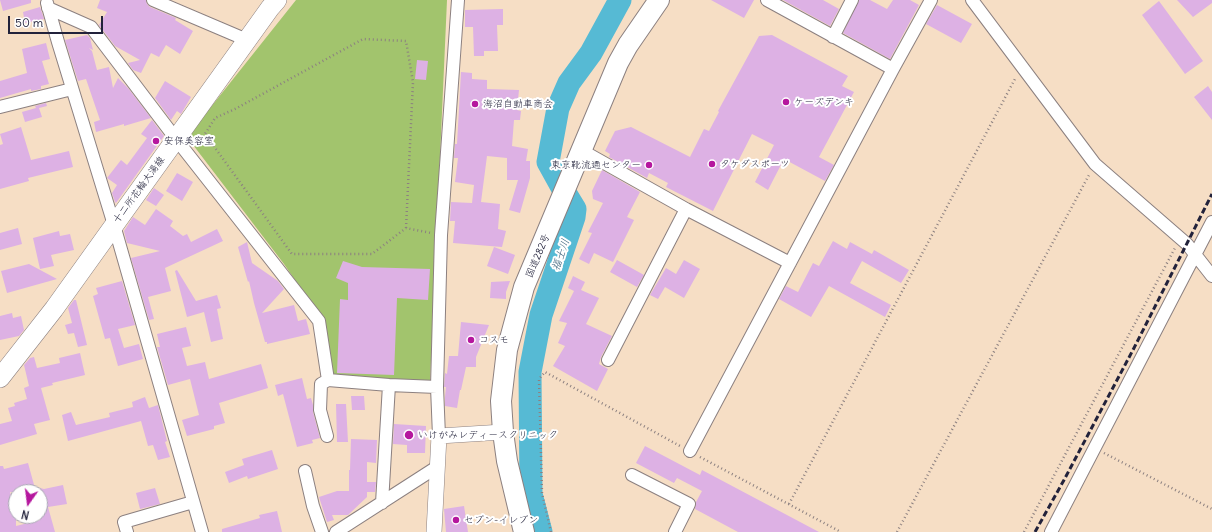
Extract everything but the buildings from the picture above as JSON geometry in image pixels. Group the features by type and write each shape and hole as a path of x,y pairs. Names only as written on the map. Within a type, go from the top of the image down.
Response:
{"highway":[{"name":"国道282号","path":"524,532 507,461 504,432 502,401 507,350 524,287 621,57 659,0"}],"main road":[{"name":"十二所花輪大湯線","path":"0,378 54,309 277,0"}],"street":[{"path":"152,0 247,40"},
{"path":"434,532 439,436 437,387 441,235 458,0"},
{"path":"767,0 893,69"},
{"path":"833,37 852,0"},
{"path":"690,451 931,0"},
{"path":"972,0 1095,164 1180,238 1212,276"},
{"path":"48,4 72,89 114,225 202,532"},
{"path":"48,4 91,27 176,139 319,321 328,380"},
{"path":"0,107 72,89"},
{"path":"581,150 686,209 790,263"},
{"path":"608,360 686,209"},
{"path":"1050,532 1212,222"},
{"path":"327,436 320,410 321,384 328,380 437,387"},
{"path":"382,503 390,385"},
{"path":"439,436 504,432"},
{"path":"336,532 437,467"},
{"path":"305,471 313,506 322,532"},
{"path":"632,475 689,504 675,532"},
{"path":"127,532 124,522 193,502"}],"path":[{"path":"406,228 413,82 406,41 363,39 235,109 214,118 205,134 292,254 372,254 406,228 441,235"},
{"path":"789,504 1022,66"},
{"path":"897,532 1095,164"},
{"path":"1024,532 1180,238"},
{"path":"550,532 542,493 539,379 545,372 841,532"},
{"path":"1095,448 1212,509"}],"green space":[{"path":"296,0 447,0 430,382 333,377 325,324 284,264 187,137"}],"waterway":[{"name":"福士川","path":"541,532 531,494 530,372 541,315 574,217 575,209 548,162 558,108 569,83 591,53 620,0"}],"railway":[{"path":"1035,532 1134,348 1212,194"}],"place":[{"name":"ケーズデンキ","path":"786,102"},
{"name":"海沼自動車商会","path":"475,104"},
{"name":"安保美容室","path":"156,141"},
{"name":"タケダスポーツ","path":"712,164"},
{"name":"東京靴流通センター","path":"649,165"},
{"name":"コスモ","path":"471,340"},
{"name":"いけがみレディースクリニック","path":"409,435"},
{"name":"セブン-イレブン","path":"456,520"}]}
